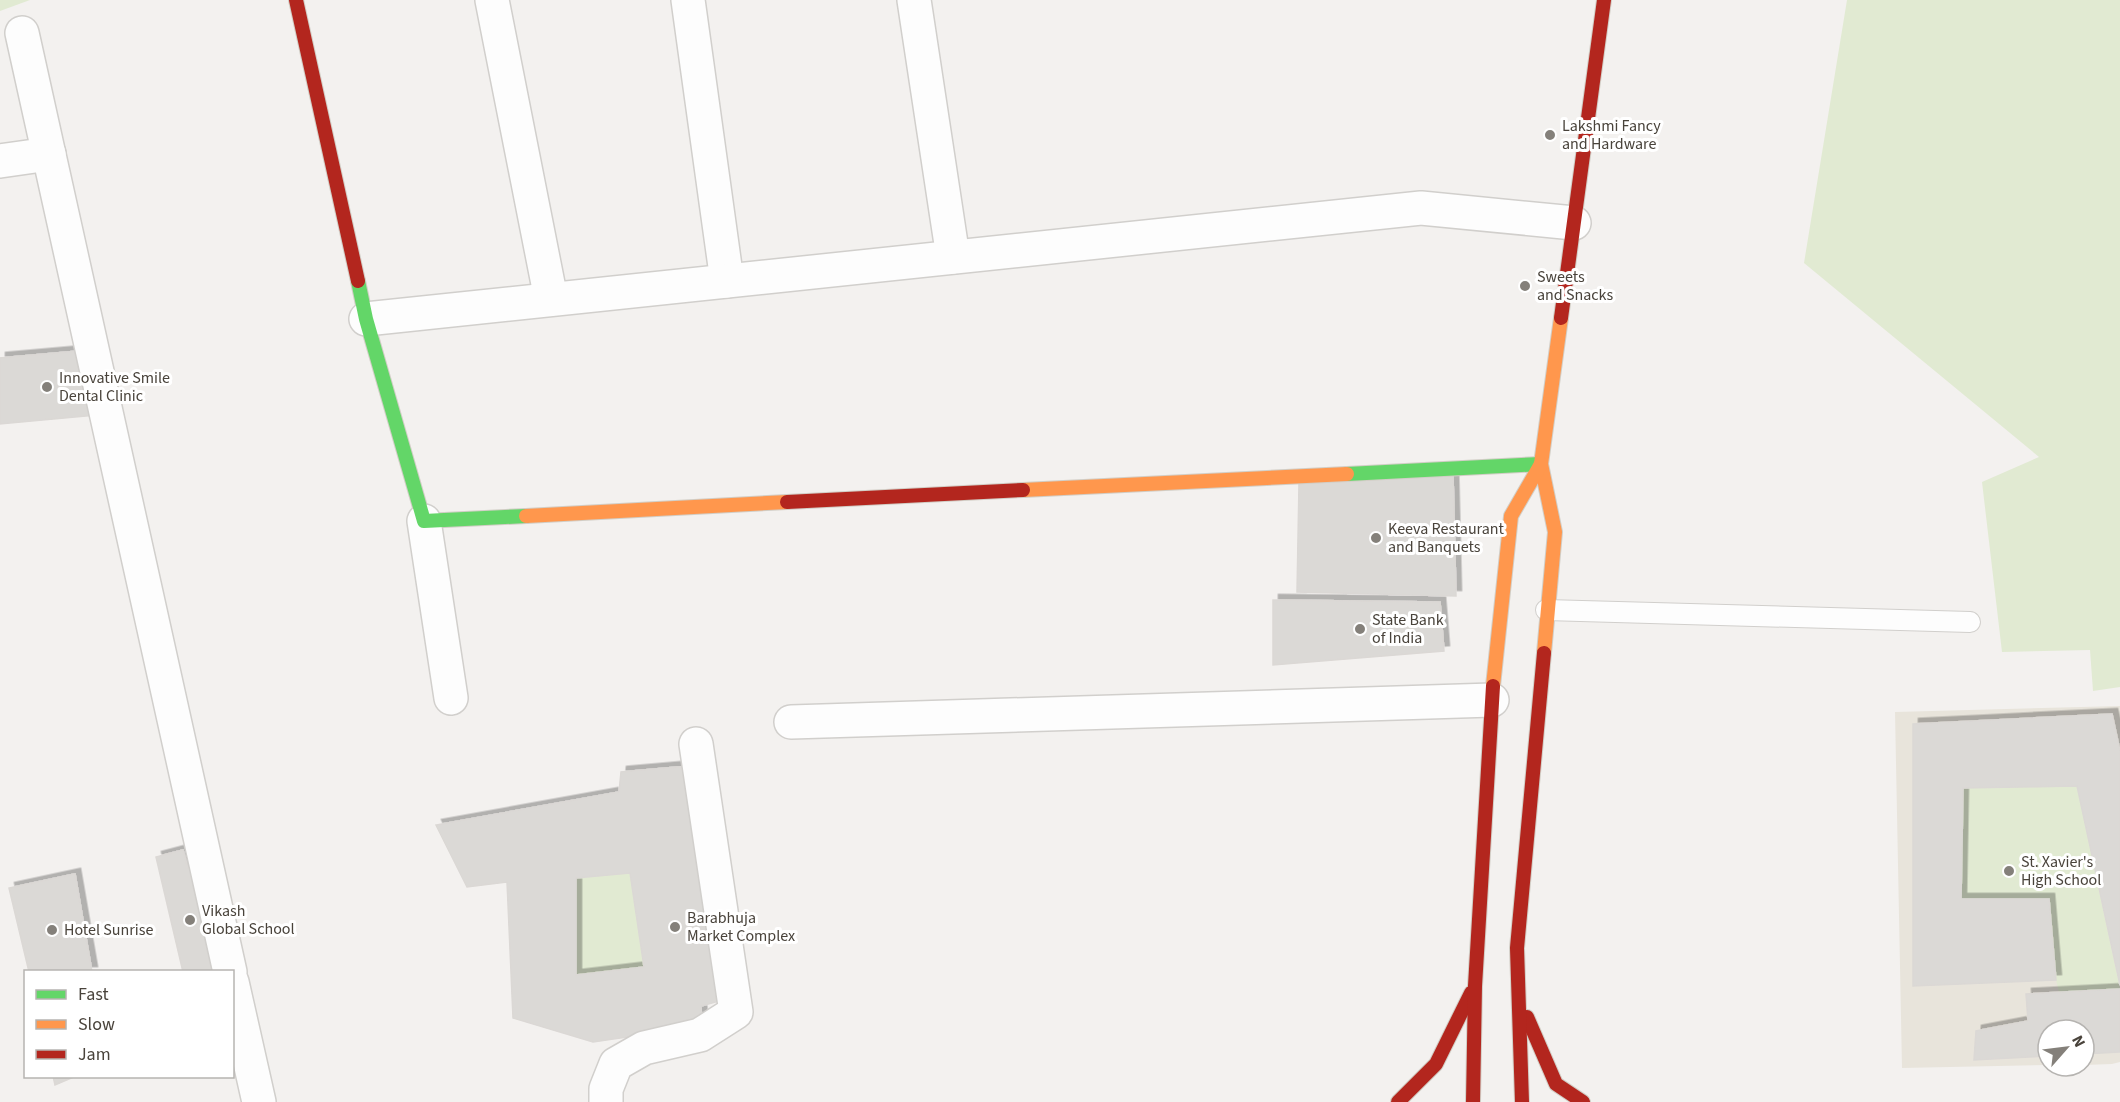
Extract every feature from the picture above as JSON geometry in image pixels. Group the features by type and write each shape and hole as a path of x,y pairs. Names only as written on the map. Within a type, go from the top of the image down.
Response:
{"main road":[{"path":"296,0 366,319 424,521 1540,464"},
{"path":"1522,1102 1517,948 1546,610 1555,532 1540,464 1604,0"},
{"path":"1473,1102 1475,986 1492,700 1511,516 1540,464"},
{"path":"1398,1102 1436,1065 1475,986"},
{"path":"1519,999 1556,1084 1583,1102"}],"street":[{"path":"492,0 551,299"},
{"path":"688,0 727,281"},
{"path":"914,0 953,257"},
{"path":"22,33 230,970"},
{"path":"0,161 49,154"},
{"path":"366,319 1421,208 1574,223"},
{"path":"424,521 451,698"},
{"path":"791,722 1492,700"},
{"path":"606,1102 606,1089 616,1064 644,1048 700,1035 736,1012 696,744"},
{"path":"234,991 259,1102"}],"lane":[{"path":"1546,610 1970,622"}],"shaded area":[{"name":"St. Xavier's High School","path":"2120,706 2120,1062 2096,1065 2096,1018 2036,1018 2036,1065 1902,1068 1895,712"}],"green space":[{"path":"0,0 30,0 0,11"},
{"path":"1847,0 2120,0 2120,687 2093,691 2090,650 2002,652 1982,482 2039,457 1804,263"},
{"path":"2077,786 2120,989 2059,992 2048,899 1961,899 1963,788"},
{"path":"630,873 644,967 576,975 576,878"}],"building":[{"name":"Innovative Smile Dental Clinic","path":"89,350 96,415 0,424 0,358"},
{"name":"Keeva Restaurant and Banquets","path":"1453,475 1456,596 1297,592 1299,483"},
{"path":"1273,600 1440,602 1444,651 1273,665"},
{"path":"2112,714 2120,751 2120,985 2077,786 1963,788 1961,899 2049,899 2056,980 1913,986 1913,724"},
{"name":"Barabhuja Market Complex","path":"688,766 723,1000 701,1006 702,1026 593,1042 513,1018 507,882 467,887 436,825 619,792 621,772","holes":["630,873 644,967 576,975 576,878"]},
{"name":"Vikash Global School","path":"183,850 188,868 197,866 221,970 183,970 156,857"},
{"name":"Hotel Sunrise","path":"75,874 92,970 29,970 9,888"},
{"path":"2120,989 2120,1052 2096,1053 2096,1018 2036,1018 2036,1057 1974,1060 1976,1031 2028,1021 2026,994"},
{"path":"53,1078 71,1078 55,1085"}],"traffic: fast":[{"path":"358,281 366,319 424,521 526,516"},
{"path":"1347,474 1541,464"}],"traffic: slow":[{"path":"1544,653 1555,532 1541,464 1561,318"},
{"path":"1493,686 1511,516 1541,464"},
{"path":"1023,490 1347,474"},
{"path":"526,516 787,502"}],"traffic: jam":[{"path":"296,0 358,281"},
{"path":"1561,318 1604,0"},
{"path":"787,502 1023,490"},
{"path":"1522,1102 1517,948 1544,653"},
{"path":"1473,1102 1475,986 1493,686"},
{"path":"1398,1102 1436,1064 1471,993"},
{"path":"1527,1017 1556,1084 1583,1102"}],"place":[{"name":"Lakshmi Fancy and Hardware","path":"1550,135"},
{"name":"Sweets and Snacks","path":"1525,286"},
{"name":"Innovative Smile Dental Clinic","path":"47,387"},
{"name":"Keeva Restaurant and Banquets","path":"1376,538"},
{"name":"State Bank of India","path":"1360,629"},
{"name":"St. Xavier's High School","path":"2009,871"},
{"name":"Vikash Global School","path":"190,920"},
{"name":"Barabhuja Market Complex","path":"675,927"},
{"name":"Hotel Sunrise","path":"52,930"}]}
